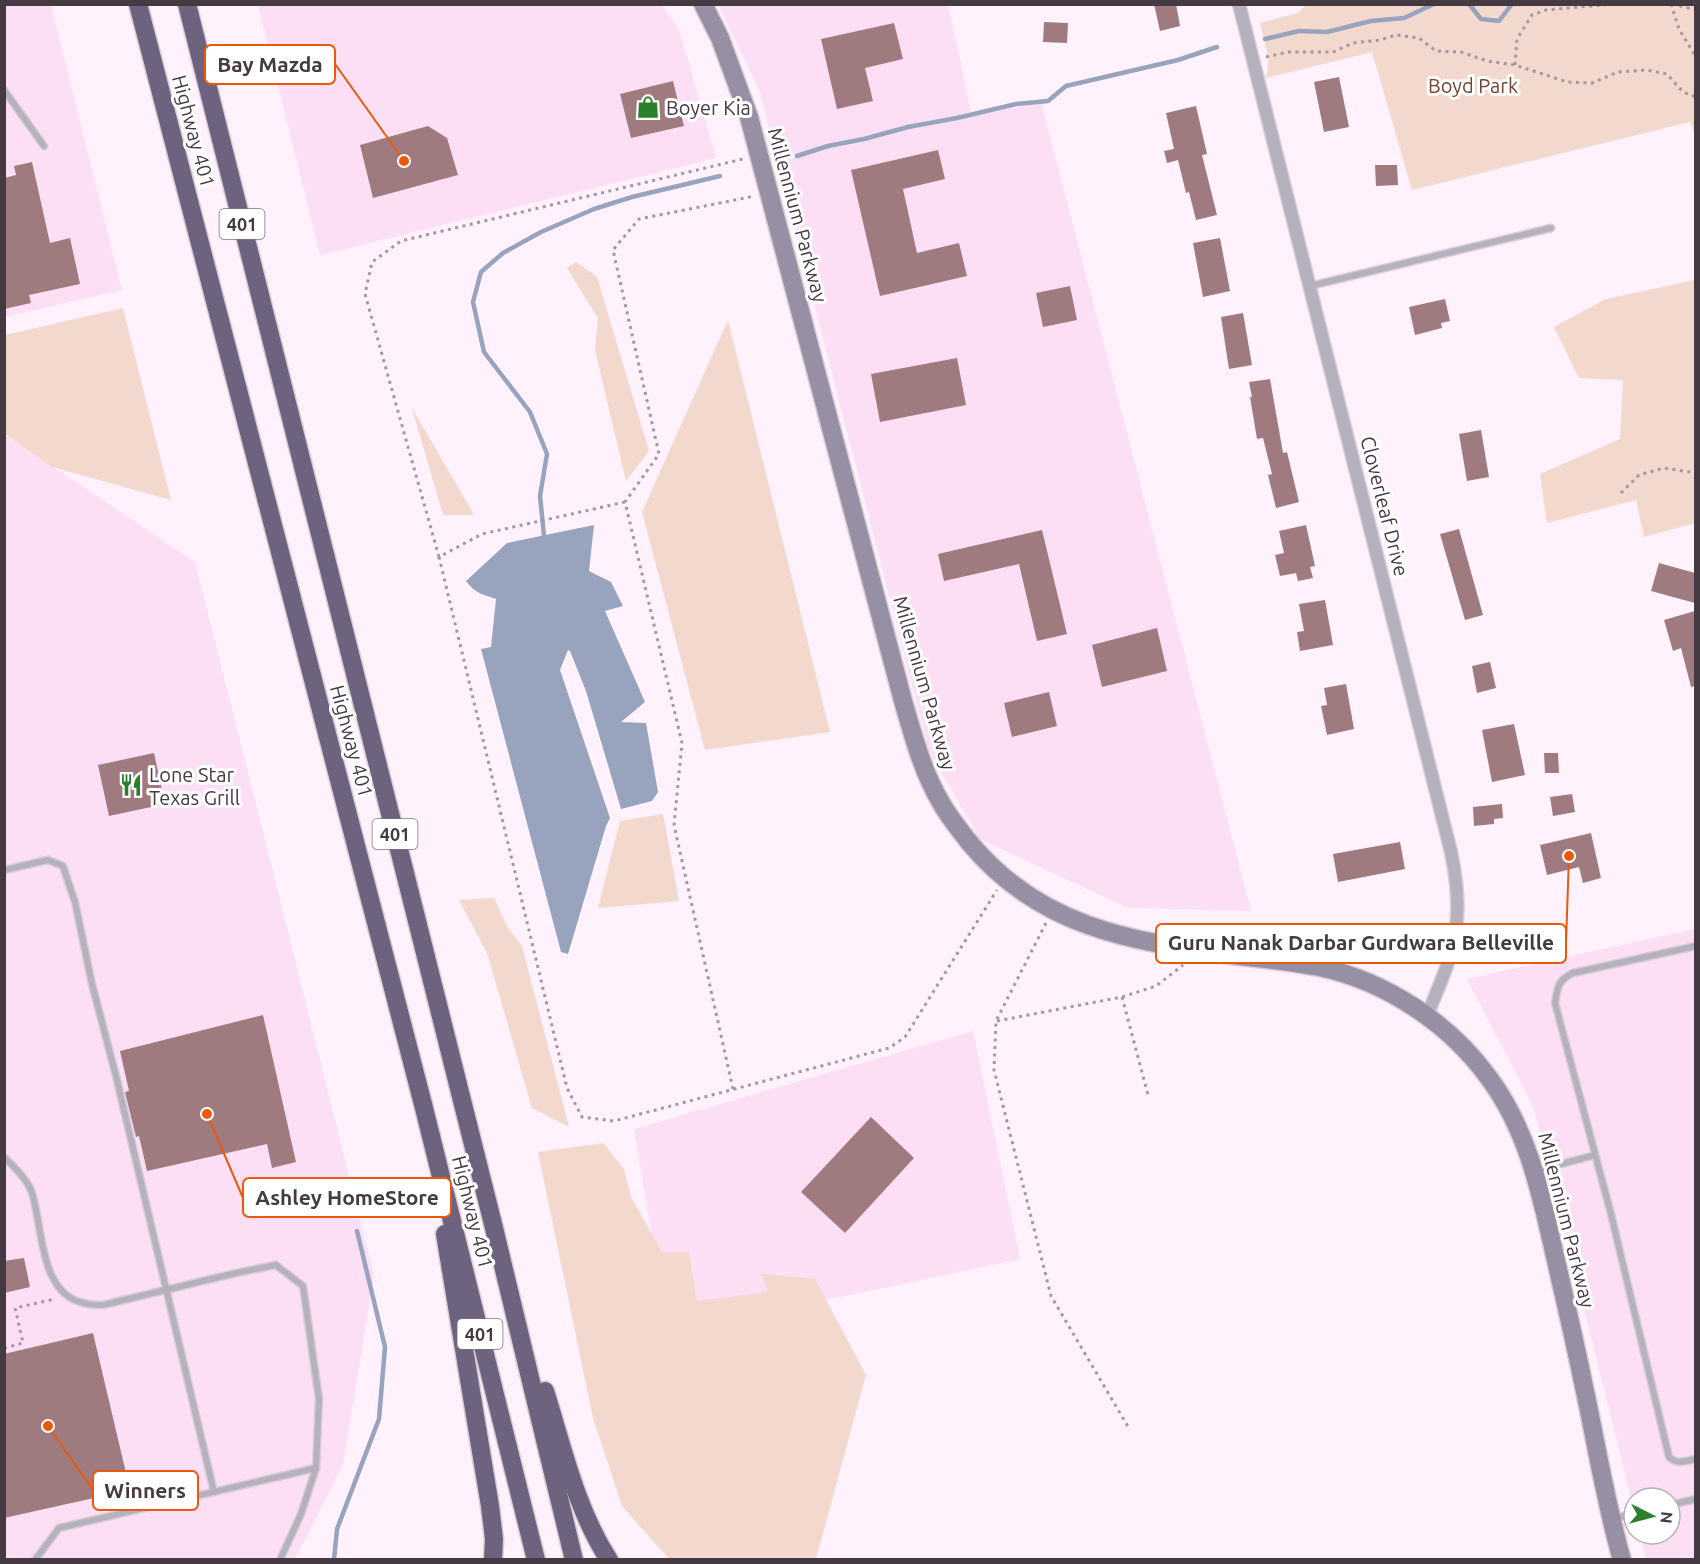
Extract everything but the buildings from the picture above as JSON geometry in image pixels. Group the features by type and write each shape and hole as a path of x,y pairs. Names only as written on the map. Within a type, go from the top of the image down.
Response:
{"highway":[{"name":"Highway 401","path":"138,4 424,1108 536,1560"},
{"name":"Highway 401","path":"187,4 494,1224 574,1560"},
{"path":"424,1108 490,1506 494,1539 493,1560"},
{"path":"494,1224 575,1487 591,1529 609,1560"}],"street":[{"name":"Millennium Parkway","path":"703,4 720,38 749,117 903,701 922,762 940,803 977,852 994,870 1052,911 1135,940 1319,967 1369,983 1398,998 1440,1025 1466,1051 1501,1094 1520,1128 1534,1171 1583,1378 1611,1519 1622,1560"},
{"name":"Cloverleaf Drive","path":"1239,4 1457,882 1458,908 1455,937 1427,1016"},
{"name":"Millennium Parkway","path":"1611,1519 1614,1560"}],"lane":[{"path":"4,90 44,146"},
{"path":"1310,286 1551,228"},
{"path":"4,870 48,860 63,866 75,902 92,984 214,1491"},
{"path":"1695,946 1573,974 1564,978 1558,985 1555,1003 1611,1214 1669,1457 1681,1462 1695,1459"},
{"path":"1534,1171 1596,1155"},
{"path":"4,1157 32,1191 48,1267 55,1283 69,1296 82,1303 103,1305 276,1265 303,1286 319,1399 316,1468 301,1514 280,1560"},
{"path":"35,1560 59,1528 316,1468"},
{"path":"1611,1519 1622,1517"}],"path":[{"path":"1515,65 1517,39 1532,15 1546,10 1614,4"},
{"path":"1672,4 1695,10"},
{"path":"1672,4 1679,29 1695,57"},
{"path":"1252,60 1288,52 1333,52 1353,43 1380,40 1396,35 1419,38 1436,51 1461,52 1487,61 1515,65 1567,82 1592,82 1618,72 1646,70 1667,74 1683,92 1695,97"},
{"path":"759,155 401,241 372,262 365,294 439,557 567,1088 582,1118 614,1121 889,1048 905,1037 1005,879"},
{"path":"439,557 482,534 626,502 659,454 613,250 639,219 769,193"},
{"path":"1621,493 1639,475 1664,468 1695,473"},
{"path":"626,502 682,743 674,825 733,1089"},
{"path":"1052,911 996,1021 994,1070 1051,1296 1130,1430"},
{"path":"996,1021 1122,996 1156,986 1201,951"},
{"path":"1122,996 1148,1095"},
{"path":"4,1348 23,1343 15,1308 69,1296"}],"shaded area":[{"path":"4,5 51,5 122,290 5,317"},
{"path":"258,5 662,5 679,30 716,158 320,255"},
{"path":"718,5 948,5 972,116 1041,102 1251,911 1128,908 980,839 929,751 759,89"},
{"path":"4,434 195,562 374,1276 343,1464 295,1559 5,1559"},
{"path":"1695,929 1695,1559 1646,1559 1643,1546 1682,1546 1682,1486 1628,1486 1534,1108 1467,979"},
{"path":"973,1031 1020,1259 668,1333 634,1129"}],"green space":[{"name":"Boyd Park","path":"1307,4 1695,5 1695,134 1690,122 1412,190 1372,52 1266,78 1269,60 1260,23 1298,13"},
{"path":"576,262 597,277 649,451 626,481 595,350 598,318 567,268"},
{"path":"1695,280 1695,523 1644,537 1636,500 1547,523 1540,474 1620,439 1623,380 1579,378 1554,327 1606,299"},
{"path":"123,308 171,500 52,467 5,434 5,335"},
{"path":"728,320 830,732 705,750 642,512"},
{"path":"412,408 474,515 443,515"},
{"path":"663,814 679,901 598,908 620,821"},
{"path":"494,898 508,928 522,946 569,1127 532,1108 487,953 459,900"},
{"path":"603,1143 624,1169 631,1197 662,1252 689,1252 697,1301 768,1292 762,1274 815,1279 866,1375 816,1559 669,1559 622,1506 593,1418 538,1152"}],"water":[{"path":"594,525 589,571 611,582 623,606 605,611 645,702 621,722 646,723 658,792 652,801 621,809 586,691 568,650 560,670 610,818 568,954 561,952 481,649 491,647 496,599 476,591 466,581 507,543"}],"waterway":[{"path":"1265,39 1299,31 1327,32 1371,21 1404,18 1434,4"},
{"path":"1469,4 1481,19 1499,21 1512,4"},
{"path":"797,156 828,146 908,127 1016,104 1048,101 1066,86 1178,60 1217,47"},
{"path":"544,536 540,496 547,454 530,412 484,352 473,302 481,272 503,253 541,232 594,209 632,197 720,176"},
{"path":"334,1560 337,1529 379,1419 385,1347 357,1231"}],"place":[{"name":"Boyer Kia","path":"648,107"},
{"name":"Bay Mazda","path":"404,161"},
{"name":"Lone Star Texas Grill","path":"131,785"},
{"name":"Guru Nanak Darbar Gurdwara Belleville","path":"1569,856"},
{"name":"Ashley HomeStore","path":"207,1114"},
{"name":"Winners","path":"48,1426"}]}
